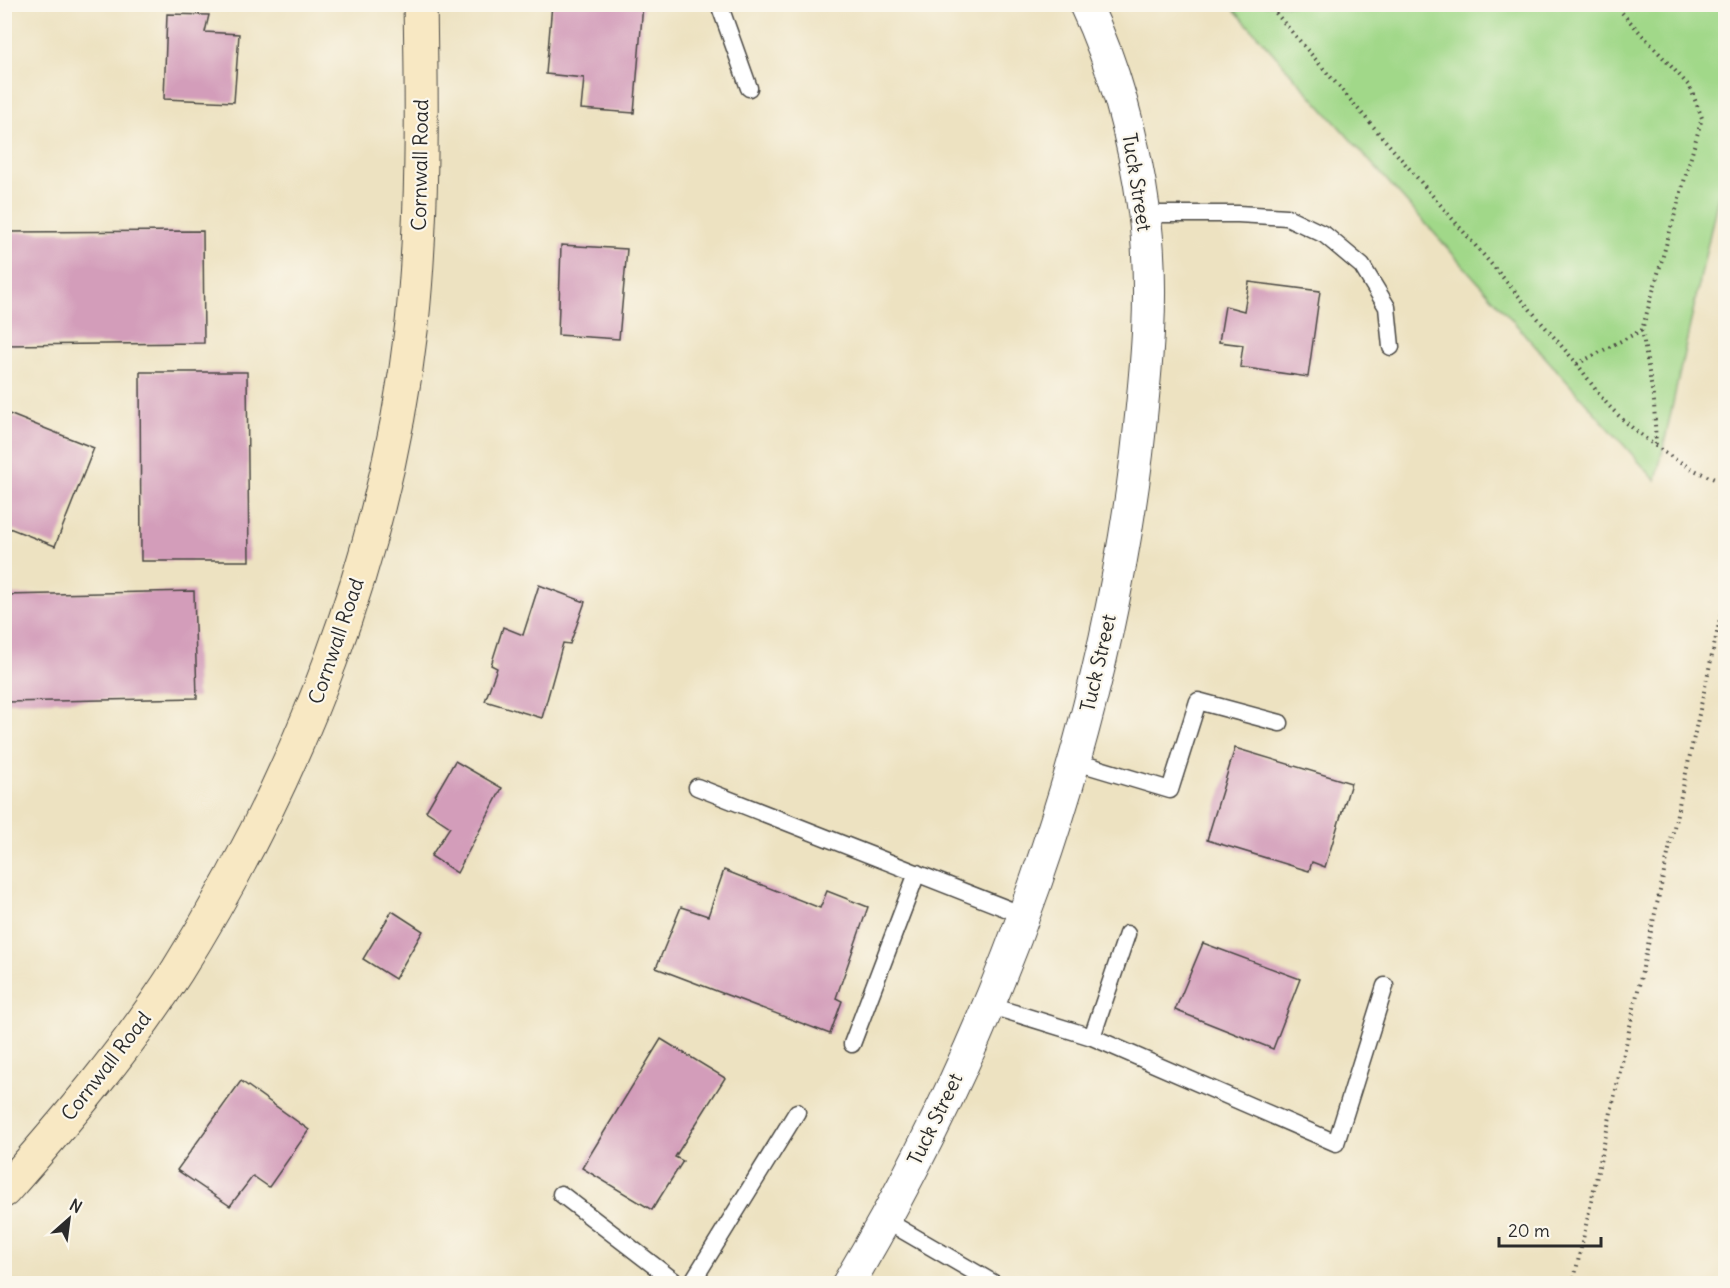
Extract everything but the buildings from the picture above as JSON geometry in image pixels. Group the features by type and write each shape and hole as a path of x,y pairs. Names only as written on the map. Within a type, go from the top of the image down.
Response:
{"main road":[{"name":"Cornwall Road","path":"4,1191 95,1084 175,973 251,842 303,731 333,656 355,591 379,503 402,393 410,335 421,191 420,4"}],"street":[{"name":"Tuck Street","path":"848,1284 885,1220 988,1005 1023,915 1073,762 1116,586 1132,493 1149,340 1149,277 1144,214 1134,150 1119,88 1084,4"}],"lane":[{"path":"719,4 749,88"},
{"path":"1144,214 1238,214 1287,217 1325,235 1362,266 1387,307 1391,347"},
{"path":"1073,762 1170,790 1198,701 1280,723"},
{"path":"697,787 1023,915"},
{"path":"852,1044 917,873"},
{"path":"1092,1037 1127,934"},
{"path":"988,1005 1092,1037 1336,1143 1385,986"},
{"path":"691,1284 797,1112"},
{"path":"561,1194 678,1284"},
{"path":"885,1220 995,1284"}],"path":[{"path":"1268,4 1577,364 1610,407 1656,446 1725,483"},
{"path":"1614,4 1690,87 1702,118 1641,330 1654,402 1656,446"},
{"path":"1577,364 1641,330"},
{"path":"1573,1284 1725,592"}],"green space":[{"path":"1230,5 1725,5 1725,165 1656,481"}]}
